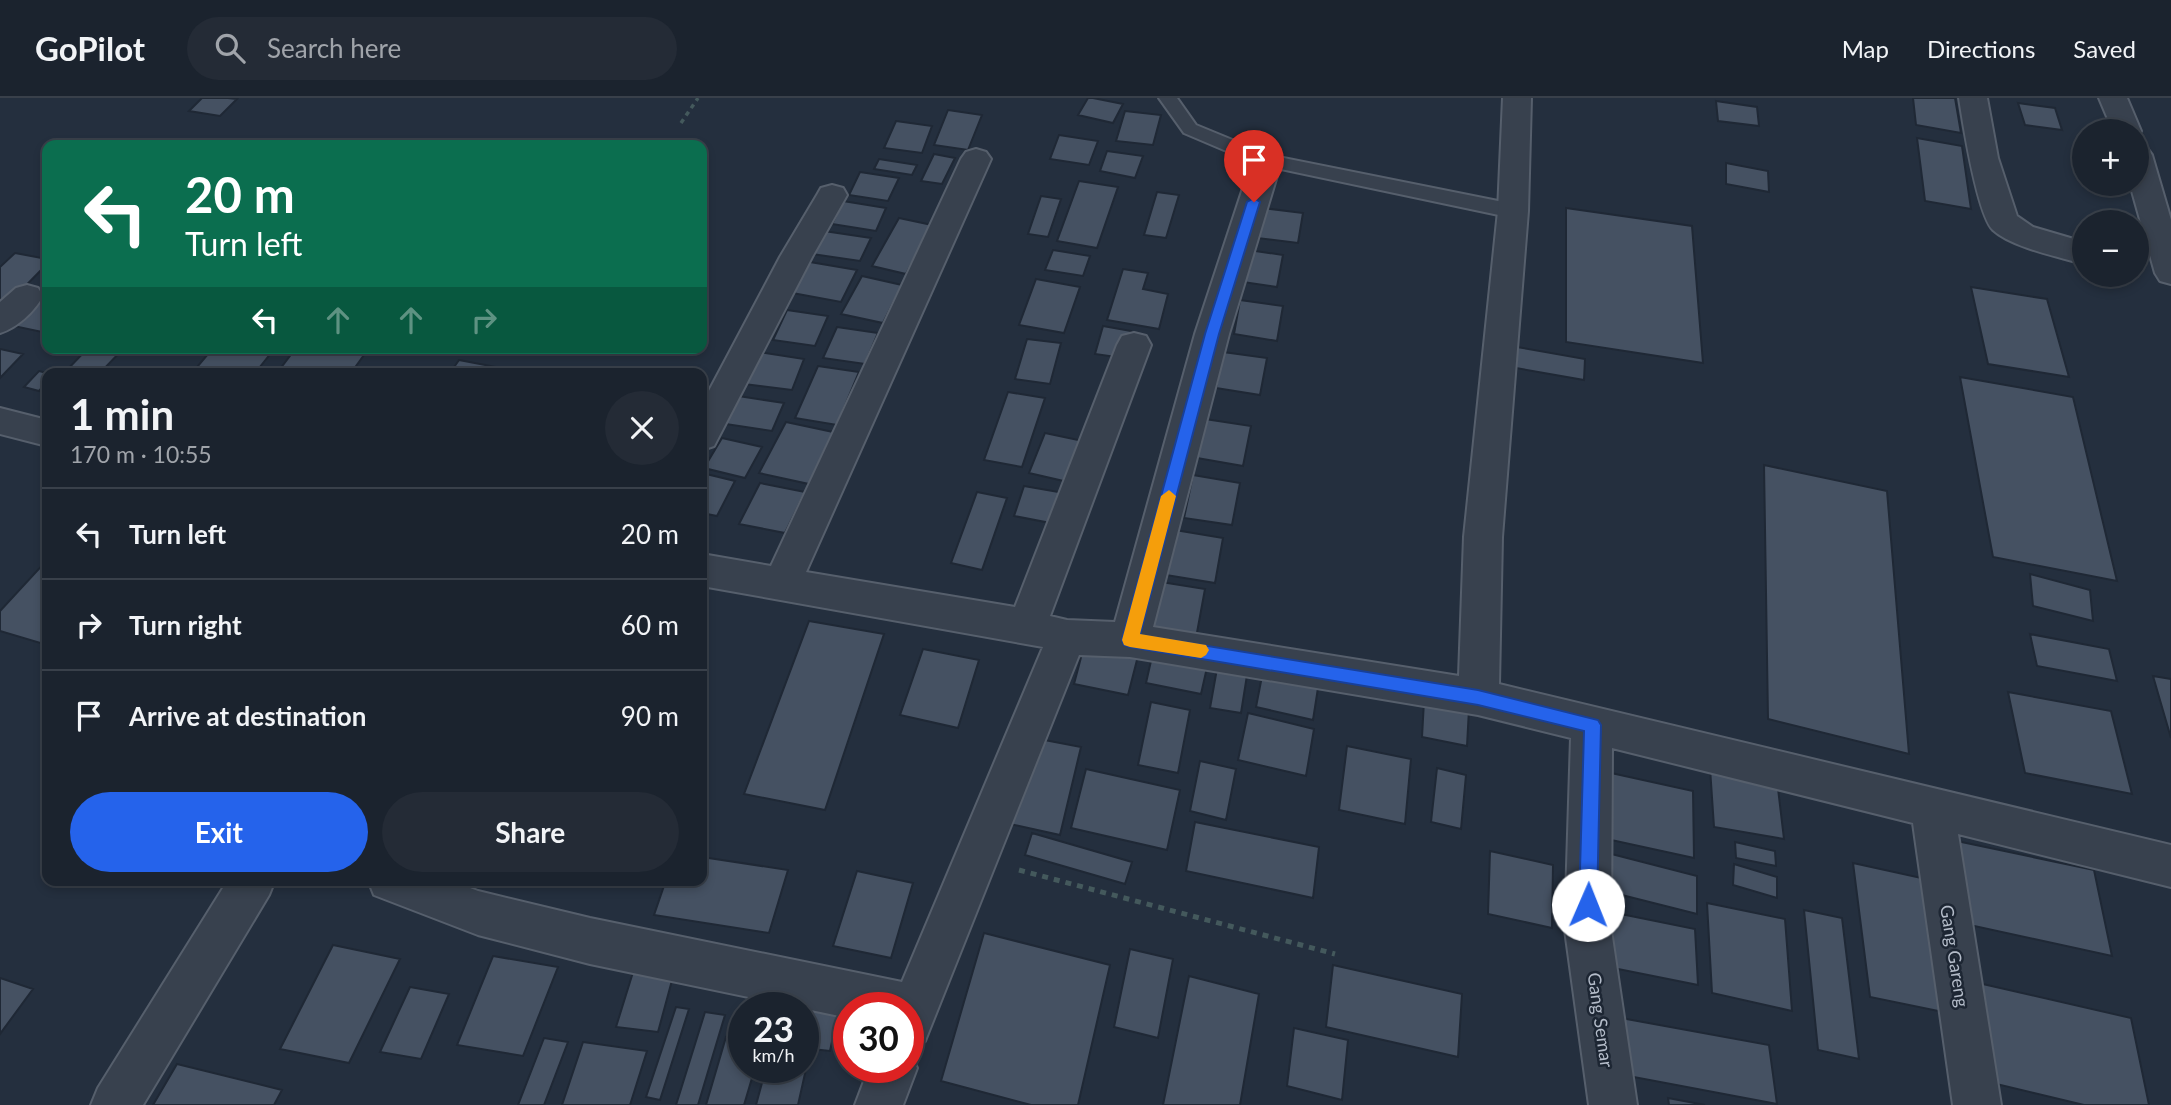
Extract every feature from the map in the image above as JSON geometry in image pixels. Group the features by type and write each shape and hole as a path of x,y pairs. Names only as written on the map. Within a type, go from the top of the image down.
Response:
{"street":[{"path":"1478,697 1483,537 1513,211 1517,98"},
{"path":"1973,98 1983,158 2003,222 2022,234 2072,249"},
{"path":"2113,98 2122,119"},
{"path":"782,584 976,159"},
{"path":"1130,640 1212,334 1262,176"},
{"path":"707,426 796,257 832,195"},
{"path":"2149,196 2171,273 2149,268"},
{"path":"0,321 27,296"},
{"path":"1027,626 1134,345"},
{"path":"0,421 42,432"},
{"path":"707,571 1027,626 1067,637 1130,640 1478,697 2171,866"},
{"path":"921,992 1067,637"},
{"name":"Gang Semar","path":"1592,725 1588,930 1613,1105"},
{"name":"Gang Gareng","path":"1932,808 1977,1105"},
{"path":"115,1105 249,886"},
{"path":"406,886 478,913 833,998"},
{"path":"879,1105 887,1083"}],"lane":[{"path":"1168,98 1190,129 1264,160 1513,211"}],"path":[{"path":"681,123 698,98"},
{"path":"974,858 1335,954"}],"building":[{"path":"202,98 237,99 220,116 189,111"},
{"path":"1088,98 1123,104 1113,123 1078,115"},
{"path":"1913,98 1955,98 1961,133 1916,125"},
{"path":"1716,101 1757,107 1759,126 1718,121"},
{"path":"2018,103 2055,108 2062,130 2025,125"},
{"path":"948,110 982,115 968,150 934,145"},
{"path":"1125,111 1161,115 1153,145 1116,141"},
{"path":"896,121 932,126 922,153 884,148"},
{"path":"1059,135 1098,141 1089,165 1050,159"},
{"path":"1917,138 1962,146 1971,209 1925,201"},
{"path":"1107,151 1143,156 1135,178 1100,171"},
{"path":"934,154 955,158 942,184 921,181"},
{"path":"879,159 917,165 912,175 874,169"},
{"path":"1726,163 1768,171 1769,192 1726,184"},
{"path":"860,172 899,178 888,201 849,195"},
{"path":"1079,181 1118,187 1097,248 1057,241"},
{"path":"1157,192 1179,195 1166,238 1144,235"},
{"path":"1041,196 1061,199 1048,237 1028,234"},
{"path":"843,201 886,208 876,231 832,224"},
{"path":"1263,208 1303,213 1298,243 1257,238"},
{"path":"1566,208 1692,226 1703,363 1566,342"},
{"path":"899,218 932,225 906,274 872,266"},
{"path":"824,231 871,238 860,261 812,254"},
{"path":"1242,249 1283,255 1277,287 1236,281"},
{"path":"1053,250 1090,256 1083,276 1045,270"},
{"path":"15,253 42,258 42,269 0,312 0,267"},
{"path":"804,261 857,270 841,302 787,292"},
{"path":"1123,269 1148,273 1143,289 1168,294 1159,329 1107,320"},
{"path":"862,276 902,285 883,323 841,314"},
{"path":"1036,279 1080,287 1064,333 1019,325"},
{"path":"1971,287 2047,299 2069,377 1988,364"},
{"path":"42,293 42,332 9,325"},
{"path":"1240,300 1283,306 1277,341 1234,334"},
{"path":"787,310 828,316 815,346 773,340"},
{"path":"1103,326 1131,331 1123,358 1095,354"},
{"path":"837,327 878,333 865,364 823,358"},
{"path":"1027,339 1061,343 1050,384 1015,379"},
{"path":"1517,347 1585,359 1584,380 1516,368"},
{"path":"0,349 23,354 0,378"},
{"path":"758,352 804,359 792,390 744,384"},
{"path":"1223,352 1267,358 1260,395 1216,388"},
{"path":"82,354 118,354 105,368 69,368"},
{"path":"208,354 270,354 259,368 196,368"},
{"path":"291,354 365,354 355,368 281,368"},
{"path":"459,360 501,368 453,368"},
{"path":"818,366 859,372 837,425 795,418"},
{"path":"39,371 42,372 42,388 39,391 24,387"},
{"path":"1960,377 2073,397 2117,581 1993,557"},
{"path":"1008,392 1045,398 1022,467 984,460"},
{"path":"732,395 784,403 772,431 719,423"},
{"path":"1205,419 1251,426 1243,466 1197,458"},
{"path":"786,422 833,432 809,484 759,473"},
{"path":"1045,433 1083,441 1068,482 1029,473"},
{"path":"722,438 762,447 745,478 707,469 707,463"},
{"path":"1764,465 1887,491 1909,754 1768,719"},
{"path":"707,474 735,481 717,516 707,514"},
{"path":"1193,475 1240,483 1232,525 1184,518"},
{"path":"760,483 805,492 785,533 739,524"},
{"path":"1024,486 1070,494 1061,525 1014,516"},
{"path":"977,492 1007,498 982,570 951,563"},
{"path":"1175,530 1223,538 1215,583 1166,575"},
{"path":"42,565 42,644 0,631 0,611"},
{"path":"2030,574 2090,590 2093,621 2033,606"},
{"path":"1155,581 1205,589 1196,638 1146,628"},
{"path":"809,621 884,634 825,810 744,794"},
{"path":"2030,634 2109,649 2117,681 2037,666"},
{"path":"1084,646 1138,656 1128,695 1074,684"},
{"path":"923,649 979,660 958,728 900,715"},
{"path":"1153,652 1208,663 1201,694 1146,683"},
{"path":"1218,663 1248,669 1241,713 1210,708"},
{"path":"1262,676 1318,688 1313,720 1256,707"},
{"path":"2153,676 2171,679 2171,738"},
{"path":"2008,692 2111,711 2132,794 2025,773"},
{"path":"1424,701 1469,709 1467,746 1422,737"},
{"path":"1151,702 1190,710 1178,773 1138,765"},
{"path":"1248,713 1314,729 1306,776 1238,760"},
{"path":"1034,738 1081,747 1060,835 1010,824"},
{"path":"1347,746 1411,759 1405,824 1339,810"},
{"path":"1200,761 1236,769 1226,820 1190,811"},
{"path":"1437,768 1466,775 1461,829 1431,822"},
{"path":"1710,768 1777,780 1784,839 1714,827"},
{"path":"1086,769 1180,790 1167,850 1071,828"},
{"path":"1602,771 1693,791 1694,858 1602,838"},
{"path":"1195,822 1319,847 1313,898 1186,871"},
{"path":"1032,833 1132,862 1125,884 1025,855"},
{"path":"1952,840 2094,870 2112,956 1965,924"},
{"path":"1735,842 1775,851 1776,866 1736,858"},
{"path":"1596,850 1697,876 1697,914 1594,888"},
{"path":"1490,851 1553,865 1552,928 1488,914"},
{"path":"707,858 788,870 769,933 654,915 664,886 707,886"},
{"path":"1853,863 1926,879 1948,1013 1870,997"},
{"path":"1734,864 1777,877 1777,898 1733,885"},
{"path":"857,871 913,883 891,958 833,946"},
{"path":"1707,903 1785,919 1792,1011 1712,993"},
{"path":"1804,910 1842,918 1859,1059 1818,1050"},
{"path":"1606,911 1695,929 1698,985 1608,967"},
{"path":"984,933 1110,965 1078,1105 1031,1105 941,1081"},
{"path":"333,945 400,959 349,1063 280,1049"},
{"path":"1130,949 1173,959 1158,1038 1114,1027"},
{"path":"493,956 558,967 523,1056 457,1045"},
{"path":"1333,965 1462,994 1458,1057 1326,1027"},
{"path":"634,969 674,973 658,1032 616,1027"},
{"path":"1189,976 1259,994 1240,1105 1163,1105"},
{"path":"0,978 33,989 0,1034"},
{"path":"1974,982 2131,1018 2149,1105 2084,1105 1988,1082"},
{"path":"410,987 449,994 421,1059 380,1052"},
{"path":"819,998 833,999 833,1037 830,1051 819,1050"},
{"path":"676,1007 689,1009 660,1100 646,1097"},
{"path":"705,1012 725,1015 698,1105 676,1105"},
{"path":"1621,1018 1769,1045 1777,1104 1623,1075"},
{"path":"1294,1028 1348,1040 1342,1100 1287,1086"},
{"path":"728,1037 728,1083 751,1083 744,1105 706,1105"},
{"path":"544,1038 568,1042 544,1105 518,1105"},
{"path":"583,1042 647,1051 630,1105 562,1105"},
{"path":"177,1064 282,1090 274,1105 153,1105"},
{"path":"762,1083 803,1083 798,1105 756,1105"},
{"path":"1668,1098 1705,1105 1669,1105"}],"slow traffic":[{"path":"1169,496 1130,640 1201,650"}],"route":[{"path":"1254,202 1212,334 1130,640 1478,697 1592,725 1588,905"}]}
